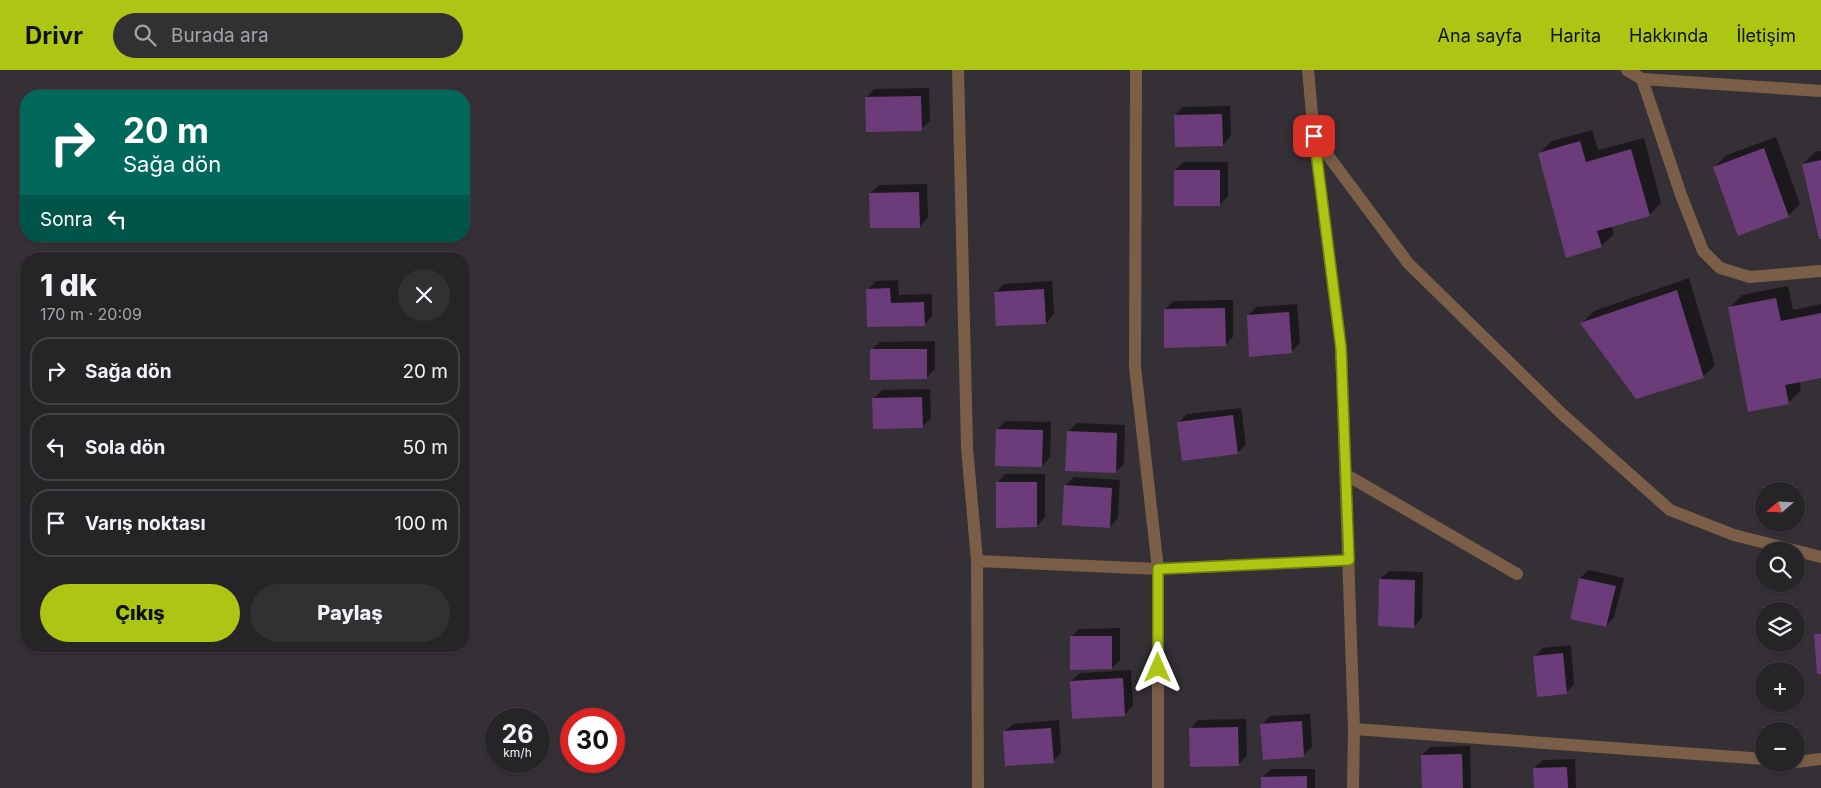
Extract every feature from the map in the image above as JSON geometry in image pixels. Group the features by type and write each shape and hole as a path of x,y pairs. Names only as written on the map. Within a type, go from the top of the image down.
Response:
{"street":[{"path":"958,70 967,447 977,561 978,788"},
{"path":"1136,70 1135,367 1158,569 1158,788"},
{"path":"1308,70 1314,136 1341,348 1354,730 1353,788"},
{"path":"1626,70 1642,79 1821,91"},
{"path":"1642,79 1681,195 1703,251 1720,268 1750,277 1821,271"},
{"path":"1314,136 1408,263 1562,414 1670,510 1734,535 1821,557"},
{"path":"1345,474 1517,574"},
{"path":"977,561 1158,569 1349,560"},
{"path":"1354,730 1755,758"},
{"path":"1805,761 1821,759"}],"building":[{"path":"921,96 922,131 866,132 865,97"},
{"path":"1222,114 1223,146 1175,147 1174,115"},
{"path":"1580,141 1586,162 1631,149 1650,216 1597,231 1602,247 1566,258 1538,153"},
{"path":"1764,148 1789,217 1738,236 1713,167"},
{"path":"1821,160 1821,239 1819,239 1802,164"},
{"path":"1174,170 1220,170 1220,206 1174,206"},
{"path":"919,192 920,228 870,228 869,193"},
{"path":"890,288 891,303 924,302 925,326 867,327 866,289"},
{"path":"1044,289 1046,324 996,326 994,292"},
{"path":"1677,290 1704,378 1636,399 1580,323"},
{"path":"1776,298 1781,321 1821,313 1821,378 1785,385 1789,404 1748,412 1728,307"},
{"path":"1225,308 1226,346 1164,348 1164,309"},
{"path":"1289,312 1292,353 1249,357 1247,315"},
{"path":"870,349 927,349 927,379 870,380"},
{"path":"922,397 923,428 873,429 872,398"},
{"path":"1233,415 1238,454 1182,461 1177,422"},
{"path":"996,429 1043,430 1042,467 995,466"},
{"path":"1067,431 1117,433 1116,473 1065,471"},
{"path":"996,482 1037,482 1037,527 996,528"},
{"path":"1064,485 1112,488 1110,528 1062,525"},
{"path":"1579,578 1616,586 1606,627 1570,619"},
{"path":"1379,579 1415,580 1414,628 1378,626"},
{"path":"1814,634 1821,634 1821,674 1817,674"},
{"path":"1070,636 1112,636 1112,669 1070,670"},
{"path":"1563,653 1567,694 1537,697 1533,656"},
{"path":"1123,678 1125,716 1072,719 1070,681"},
{"path":"1302,721 1304,757 1263,760 1260,724"},
{"path":"1238,727 1239,766 1190,767 1189,728"},
{"path":"1051,728 1054,763 1005,766 1003,731"},
{"path":"1462,754 1463,788 1422,788 1421,755"},
{"path":"1567,767 1568,788 1534,788 1533,768"},
{"path":"1307,776 1307,788 1261,788 1261,777"}],"route":[{"path":"1158,668 1158,569 1349,560 1341,348 1314,136"}]}
